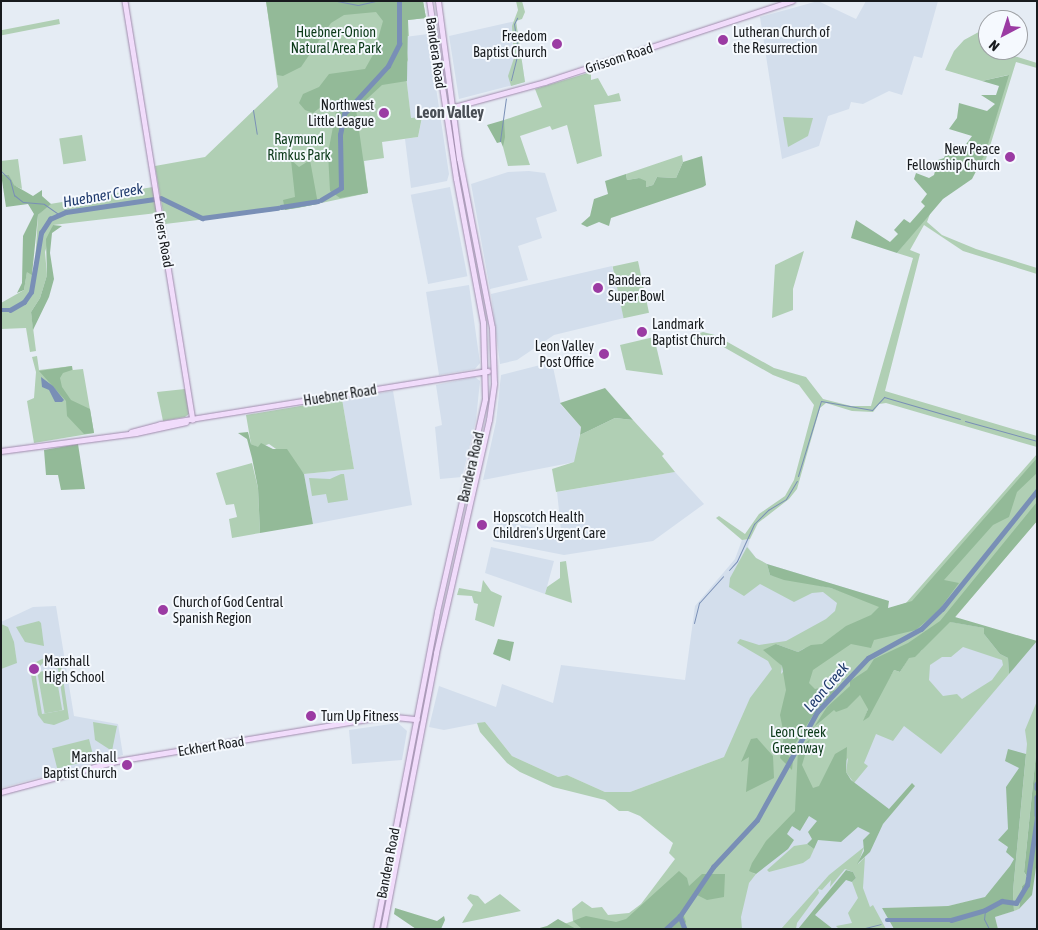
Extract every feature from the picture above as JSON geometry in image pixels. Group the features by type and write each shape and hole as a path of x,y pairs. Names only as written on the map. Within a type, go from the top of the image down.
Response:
{"main road":[{"name":"Evers Road","path":"125,1 193,420"},
{"name":"Bandera Road","path":"376,929 416,718 476,446 485,399 487,371 483,323 444,110 429,1"},
{"name":"Bandera Road","path":"383,929 423,720 483,448 494,369 492,328 452,108 438,1"},
{"name":"Grissom Road","path":"444,110 792,1"},
{"path":"450,95 464,104"},
{"path":"466,235 474,233"},
{"name":"Huebner Road","path":"1,451 131,432 494,369"},
{"path":"476,446 483,448"},
{"name":"Eckhert Road","path":"1,792 117,761 386,716 423,720"},
{"path":"389,854 396,855"}],"shaded area":[{"path":"818,1 856,19 866,1 938,1 922,58 914,56 902,95 889,91 863,104 851,102 849,109 828,116 819,146 782,159 760,17"},
{"path":"516,21 525,82 459,99 449,36"},
{"path":"428,34 449,174 447,181 411,188 405,139 418,137 422,118 411,119 405,67 408,60 405,37"},
{"path":"529,171 545,173 557,211 536,218 542,238 518,246 528,280 490,289 471,184 508,172"},
{"path":"450,187 467,276 428,284 411,195"},
{"path":"612,266 624,318 554,335 517,360 500,364 491,294"},
{"path":"469,285 480,363 475,369 439,375 426,292"},
{"path":"552,362 561,405 581,427 575,462 483,480 496,422 501,375"},
{"path":"475,377 480,381 476,420 462,477 440,479 435,427 442,425 436,385"},
{"path":"393,391 412,505 313,524 304,474 354,469 342,399"},
{"path":"675,472 704,504 653,541 564,555 493,541 498,520 549,531 561,529 557,492"},
{"path":"750,539 748,547 756,558 767,564 889,601 724,757 630,792 605,792 567,775 558,777 512,756 485,722 444,730 429,727 439,686 496,707 502,684 553,703 561,665 685,680 695,606 735,559 742,540"},
{"path":"491,547 554,561 545,594 485,573"},
{"name":"Marshall High School","path":"56,606 74,716 118,724 123,755 1,788 1,622 33,607"},
{"path":"952,620 1037,641 1037,736 1026,754 1013,891 948,906 882,908 894,929 699,929"},
{"path":"398,723 407,731 402,760 352,764 349,730"},
{"path":"1037,861 1037,929 998,929 995,917 1019,909 1031,895"}],"green space":[{"path":"266,1 423,1 426,18 408,20 409,36 405,37 408,60 405,67 411,118 422,117 418,137 382,142 384,158 364,161 368,193 298,208 165,224 155,166 205,157 278,87"},
{"path":"266,1 423,1 426,18 408,20 407,81 382,85 356,109 368,193 340,198 330,191 328,153 337,106 331,99 313,113 305,110 299,103 303,94 319,87 329,74 365,69 374,53 383,21 376,12 344,15 331,23 301,67 283,76 277,75"},
{"path":"516,1 522,1 525,12 522,19 516,21 525,82 511,86 508,76 514,58 512,26 518,10"},
{"path":"59,19 60,24 2,35 1,30"},
{"path":"978,32 978,60 1027,60 1037,63 1037,68 1016,62 986,159 979,169 1008,75 982,81 945,70 954,51 964,40"},
{"path":"591,72 591,80 598,78 608,96 619,93 621,101 594,105 602,156 577,164 567,125 552,130 550,126 520,136 530,165 508,166 503,147 504,120 542,107 535,89"},
{"path":"1009,75 985,154 972,179 943,199 897,253 851,238 856,220 890,242 898,234 894,230 904,219 910,223 925,206 921,202 927,194 914,179 916,173 929,178 934,175 938,160 944,158 950,143 964,147 972,136 949,129 957,118 959,103 987,111 995,104 981,95 996,95 999,86 982,81"},
{"path":"783,117 813,118 808,136 788,147"},
{"path":"504,120 505,137 503,147 501,142 497,143 487,125"},
{"path":"82,135 86,161 63,164 59,139"},
{"path":"682,155 683,162 676,178 657,177 653,185 646,187 639,178 627,180 626,174"},
{"path":"702,156 706,185 703,187 611,218 609,226 599,222 587,227 581,224 590,216 594,199 608,194 605,181 626,174 627,180 639,178 646,181 646,187 653,185 657,177 676,178 683,162"},
{"path":"18,159 22,189 13,185 9,175 1,174 1,161"},
{"path":"291,160 299,167 310,160 318,204 285,210 283,200 295,197"},
{"path":"1,174 9,175 14,185 33,196 42,190 42,196 51,204 38,215 32,275 27,272 24,290 17,293 22,283 23,236 34,214 28,204 6,207"},
{"path":"153,187 157,213 53,225 45,252 47,275 40,298 31,312 36,351 30,352 26,328 1,329 1,303 24,290 27,271 32,274 35,264 38,215 50,204"},
{"path":"931,211 927,222 942,235 976,249 1037,268 1037,274 963,251 924,225 910,250 920,254 885,391 1037,436 1037,447 886,403 879,404 873,412 852,411 826,403 820,408 797,489 789,499 758,523 750,539 742,540 716,518 719,516 745,534 759,514 785,496 794,480 814,405 799,385 773,375 713,341 694,339 677,342 677,340 703,332 715,335 774,368 806,377 823,399 851,406 871,406 913,258 897,253"},
{"path":"53,225 62,226 52,233 50,253 54,279 49,297 33,330 31,312 40,298 47,275 46,239"},
{"path":"804,251 793,289 793,310 772,318 775,265"},
{"path":"638,261 649,313 624,318 613,266"},
{"path":"654,337 663,375 626,370 620,345"},
{"path":"37,356 39,370 72,366 73,370 83,369 94,433 34,443 27,401 34,398 36,372 32,357"},
{"path":"72,366 72,370 63,373 60,378 62,387 71,400 90,409 94,433 84,434 67,416 66,401 39,371"},
{"path":"605,388 633,420 615,418 580,435 581,427 560,403"},
{"path":"185,389 189,414 185,417 163,421 157,392"},
{"path":"342,399 354,469 304,474 293,461 269,444 258,448 251,444 246,415"},
{"path":"615,418 633,420 664,454 662,456 675,472 556,492 552,469 574,462 580,435"},
{"path":"248,432 251,444 258,447 261,443 273,449 287,449 304,474 313,524 260,533 258,488 252,458 247,439 238,433"},
{"path":"78,444 85,489 61,490 58,475 46,475 44,450"},
{"name":"Leon Creek Greenway","path":"1037,454 1037,521 951,622 984,628 984,634 1000,654 1008,658 1009,674 941,754 904,726 893,741 876,734 864,763 868,766 854,783 846,772 848,758 753,873 756,874 749,883 741,917 742,929 549,929 573,921 572,909 582,901 592,908 602,907 608,915 629,913 641,904 675,859 669,853 673,843 640,816 628,811 619,811 605,800 553,787 520,772 507,763 480,732 477,723 485,722 512,756 558,777 567,775 605,792 630,792 724,757 750,698 772,669 768,661 737,643 740,639 759,645 786,641 826,619 835,611 837,603 823,592 812,593 794,602 760,584 744,596 729,587 730,578 747,547 756,558 767,564 770,575 831,588 875,603 880,607 873,614 906,603","holes":["928,641 921,651 909,657 900,672 894,670 864,720 868,709 903,656","776,644 798,652 805,648 781,674 782,666 775,659","963,647 1002,660 1003,665 992,680 962,699 957,694 943,696 929,680 930,665 942,657 951,657"]},
{"path":"1037,458 1037,473 1017,492 1009,517 993,525 944,580 959,583 939,610 916,630 874,640 871,648 851,644 813,670 809,683 815,689 825,687 836,691 817,709 788,755 793,760 792,770 780,758 784,735 780,715 786,690 782,666 763,650 776,644 798,652 811,645 822,644 846,626 871,615 879,607 831,588 784,580 770,575 767,564 889,601 888,608 912,601"},
{"path":"252,463 258,488 260,533 232,538 229,519 237,517 234,504 226,505 216,473"},
{"path":"344,474 348,500 328,503 326,494 312,496 309,478 330,479"},
{"path":"1037,502 1037,521 955,617 1037,641 1009,674 1008,658 1000,654 984,634 984,628 950,622 915,657 909,658 900,672 894,670 869,717 863,721 868,709 860,695 847,708 836,712 834,710 814,727 827,707 850,686 850,681 867,670 874,659 908,643 940,621"},
{"path":"566,561 572,603 545,594 547,587 560,578 560,562"},
{"path":"483,580 491,591 502,596 494,627 475,620 478,604 474,603 472,596 457,595 459,588 481,592"},
{"path":"39,621 41,623 44,646 25,642 16,627"},
{"path":"1,624 8,627 14,642 17,663 1,669"},
{"path":"498,639 514,642 510,661 493,654"},
{"path":"46,657 60,658 69,719 54,725 44,723 38,715 31,675 34,663","holes":["45,661 53,662 58,669 64,710 42,714 35,671"]},
{"path":"55,669 62,710 45,713 37,672"},
{"path":"1037,701 1037,744 1024,872 1029,881 1022,886 1019,909 1014,911 1013,891 1027,744 1025,730"},
{"path":"93,722 117,726 112,751 95,740"},
{"path":"757,738 773,756 774,778 746,792 749,757 741,762 751,739"},
{"path":"89,739 94,759 57,769 52,748"},
{"path":"810,739 802,765 813,788 819,786 835,754 847,747 846,772 851,780 889,809 912,783 915,786 883,824 870,852 857,864 864,851 863,840 870,833 858,827 841,842 818,840 814,849 807,844 812,839 808,832 817,821 809,816 800,831 792,826 787,834 794,840 788,849 756,874 749,871 766,841 795,811 798,749"},
{"path":"1037,744 1037,861 1032,895 1019,909 1022,886 1029,880 1024,872"},
{"path":"1008,749 1026,754 1013,891 1014,911 995,917 998,929 894,929 882,908 948,906 985,897 1010,866 1014,859 1006,852 1008,847 998,840 1008,829 1006,787 1019,768 1005,761"},
{"path":"807,844 814,849 810,858 803,863 769,872 767,870 794,846"},
{"path":"864,847 858,864 865,857 863,888 870,907 873,905 886,929 839,929 836,926 852,923 848,913 858,898 852,882 856,878 853,872 845,869 830,887 831,880 822,890 818,889 819,893 797,923 796,929 781,929 829,875"},
{"path":"846,870 853,872 856,878 852,882 846,880 815,915 833,929 798,929"},
{"path":"679,871 687,878 689,886 702,874 725,874 724,897 707,900 697,895 683,913 686,922 681,929 582,929 573,921 586,916 616,922 626,919"},
{"path":"470,894 478,896 485,904 500,894 521,911 462,923 473,905 467,898"},
{"path":"395,908 437,921 444,916 445,920 441,929 416,929 394,914"},
{"path":"558,919 576,929 536,929 547,926"}],"water":[{"path":"41,377 53,386 64,400 62,402 55,402 49,390 42,387"}],"waterway":[{"path":"294,1 317,1"},
{"path":"337,1 358,5 375,1"},
{"name":"Huebner Creek","path":"321,200 341,188 340,135 344,114 388,66 399,44 399,1"},
{"path":"511,80 518,52 514,24 517,18"},
{"path":"500,141 506,98"},
{"path":"253,110 257,134"},
{"path":"1,171 10,180 14,195 23,202 44,204 60,215"},
{"name":"Huebner Creek","path":"161,198 202,218 277,208"},
{"name":"Huebner Creek","path":"1,310 10,310 24,302 31,292 41,233 50,219 66,212 154,199"},
{"name":"Huebner Creek","path":"281,207 318,201"},
{"path":"798,476 821,401 872,410 884,397 960,419"},
{"path":"965,421 1037,441"},
{"path":"729,570 737,561 754,524 768,510 786,499 797,481"},
{"name":"Leon Creek","path":"666,929 680,916 713,867 757,820 817,712 868,658 921,629 942,609 1037,491"},
{"path":"694,623 699,603 723,576"},
{"path":"1037,797 1037,815"},
{"path":"887,920 951,920 985,910 1002,901 1016,903 1027,885 1037,817"},
{"path":"985,910 984,919 989,929"},
{"path":"680,916 685,929"},
{"path":"865,928 881,924"}],"place":[{"name":"Lutheran Church of the Resurrection","path":"723,40"},
{"name":"Freedom Baptist Church","path":"557,44"},
{"name":"Northwest Little League","path":"384,113"},
{"name":"New Peace Fellowship Church","path":"1010,157"},
{"name":"Bandera Super Bowl","path":"598,288"},
{"name":"Landmark Baptist Church","path":"642,332"},
{"name":"Leon Valley Post Office","path":"604,354"},
{"name":"Hopscotch Health Children's Urgent Care","path":"482,525"},
{"name":"Church of God Central Spanish Region","path":"163,610"},
{"name":"Marshall High School","path":"34,669"},
{"name":"Turn Up Fitness","path":"311,716"},
{"name":"Marshall Baptist Church","path":"127,765"}],"district":[{"name":"Leon Valley","path":"450,112"}],"park label":[{"name":"Huebner-Onion Natural Area Park","path":"336,40"},
{"name":"Raymund Rimkus Park","path":"299,148"}]}
